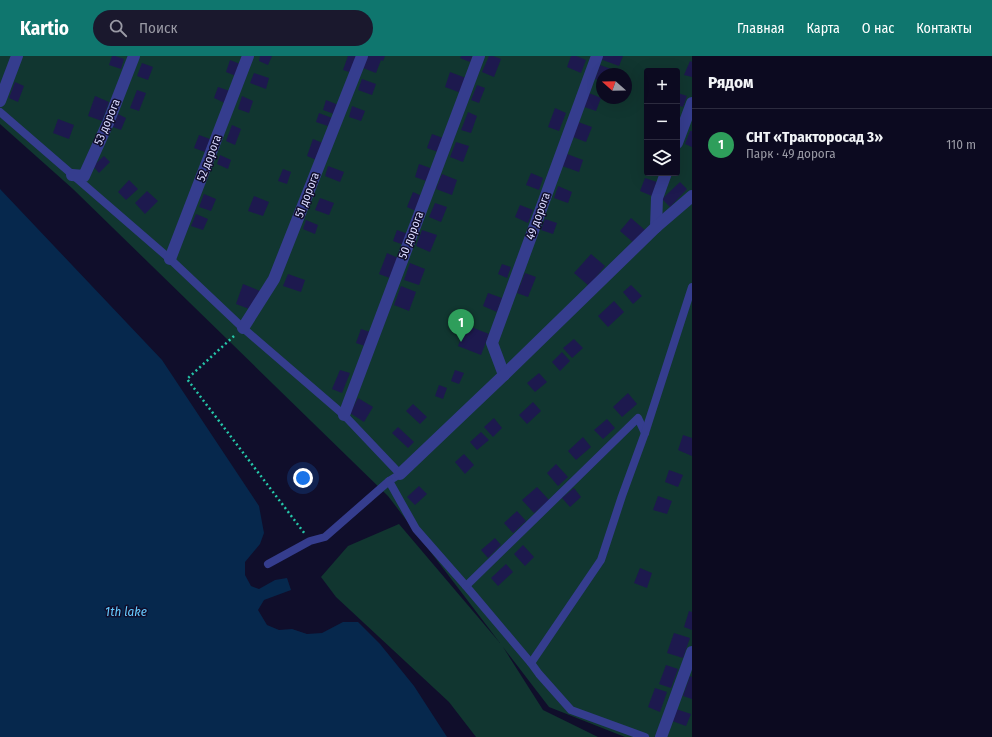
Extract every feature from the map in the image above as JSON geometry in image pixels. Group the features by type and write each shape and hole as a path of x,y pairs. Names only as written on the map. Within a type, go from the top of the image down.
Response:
{"street":[{"path":"0,101 17,56"},
{"name":"53 дорога","path":"72,175 84,176 108,123 134,56"},
{"name":"52 дорога","path":"170,259 248,56"},
{"name":"51 дорога","path":"243,328 274,279 362,56"},
{"name":"50 дорога","path":"344,415 479,56"},
{"name":"49 дорога","path":"504,376 492,343 597,56"},
{"path":"678,140 692,102"},
{"path":"656,227 657,198 665,176"},
{"path":"400,474 504,376 656,227 690,201"},
{"path":"661,737 692,652"}],"lane":[{"path":"0,112 170,259 243,328 344,415 400,474 325,538 310,541 268,564"},
{"path":"531,663 601,560 622,496 646,433 692,287"},
{"path":"466,586 638,418 646,433"},
{"path":"389,482 416,529 571,710 645,737"}],"path":[{"path":"243,328 187,379 310,541"}],"green space":[{"path":"0,56 692,56 692,737 625,737 549,707 503,647 543,710 598,737 476,737 449,702 336,597 321,577 348,546 399,524 500,643 388,496 73,189 0,124"}],"water":[{"name":"1th lake","path":"0,189 162,360 259,506 264,533 260,544 245,562 245,575 251,586 259,589 275,580 287,578 291,590 264,600 258,610 267,625 279,630 292,629 307,634 322,633 343,622 358,622 380,644 414,686 447,737 0,737"}],"building":[{"path":"112,56 124,59 121,69 109,65"},
{"path":"260,56 272,56 268,65 259,61"},
{"path":"348,56 358,57 352,73 343,70"},
{"path":"367,56 385,56 383,61 381,60 376,73 363,68"},
{"path":"461,56 472,56 470,62 460,58"},
{"path":"489,56 501,59 494,77 482,72"},
{"path":"571,56 576,56 586,60 581,73 567,67"},
{"path":"601,56 623,56 619,66 600,59"},
{"path":"230,60 240,64 236,76 226,72"},
{"path":"690,61 692,62 692,77 684,75"},
{"path":"142,63 153,67 148,80 137,76"},
{"path":"600,65 608,68 599,68"},
{"path":"450,72 466,78 461,93 445,87"},
{"path":"254,73 269,78 266,89 250,83"},
{"path":"362,79 376,84 372,95 358,90"},
{"path":"15,82 24,86 18,102 9,98"},
{"path":"477,85 485,88 479,103 471,100"},
{"path":"218,87 230,91 225,103 214,98"},
{"path":"137,90 146,93 139,111 130,108"},
{"path":"589,93 596,96 596,104 599,104 596,111 584,107"},
{"path":"680,94 687,96 683,107 680,106"},
{"path":"95,96 109,102 102,121 88,116"},
{"path":"242,96 253,101 249,113 238,109"},
{"path":"326,100 341,106 337,115 323,110"},
{"path":"352,106 365,111 361,121 349,117"},
{"path":"555,108 566,113 559,131 548,127"},
{"path":"468,112 477,116 471,133 461,130"},
{"path":"319,113 332,118 328,126 316,122"},
{"path":"118,114 126,118 121,130 113,127"},
{"path":"58,119 74,125 69,139 53,133"},
{"path":"578,122 592,127 586,142 573,137"},
{"path":"232,125 241,129 235,145 226,141"},
{"path":"690,131 692,131 692,147 685,144"},
{"path":"432,134 443,138 438,152 427,148"},
{"path":"199,135 210,139 205,152 194,148"},
{"path":"313,139 325,144 319,161 307,156"},
{"path":"456,142 469,146 463,162 450,157"},
{"path":"567,154 583,160 579,172 562,166"},
{"path":"220,155 231,160 228,169 217,164"},
{"path":"104,156 110,162 99,173 93,166"},
{"path":"419,164 433,169 429,182 415,177"},
{"path":"328,166 344,172 340,182 325,176"},
{"path":"283,169 291,172 287,184 278,181"},
{"path":"531,173 543,178 539,190 526,185"},
{"path":"442,174 457,180 452,195 436,189"},
{"path":"645,178 657,182 652,196 640,191"},
{"path":"129,180 138,189 126,200 118,192"},
{"path":"680,182 687,189 670,207 662,199"},
{"path":"558,186 572,192 568,203 554,198"},
{"path":"147,191 158,201 145,214 135,203"},
{"path":"413,192 422,196 416,211 407,207"},
{"path":"204,194 216,199 211,211 199,207"},
{"path":"254,196 269,202 263,216 248,211"},
{"path":"320,198 334,203 329,215 315,210"},
{"path":"435,203 447,207 441,222 429,217"},
{"path":"520,205 533,210 528,223 515,217"},
{"path":"196,214 208,219 203,230 191,226"},
{"path":"631,218 646,231 635,244 620,231"},
{"path":"545,219 557,223 553,234 541,230"},
{"path":"306,220 318,225 315,234 303,229"},
{"path":"397,230 408,234 404,245 393,241"},
{"path":"422,230 437,235 430,252 416,246"},
{"path":"387,253 398,258 390,278 379,274"},
{"path":"591,254 605,266 589,286 574,273"},
{"path":"410,263 425,269 419,285 404,280"},
{"path":"502,264 511,267 507,278 498,274"},
{"path":"525,273 536,277 528,297 517,293"},
{"path":"288,274 305,280 301,292 283,286"},
{"path":"243,284 260,291 252,310 236,304"},
{"path":"631,285 642,296 633,304 623,292"},
{"path":"401,286 416,292 409,311 394,305"},
{"path":"488,293 502,298 497,312 483,306"},
{"path":"614,301 624,312 608,327 598,316"},
{"path":"466,325 489,334 481,355 458,346"},
{"path":"361,329 370,332 365,346 356,343"},
{"path":"574,339 583,348 572,358 563,348"},
{"path":"562,352 570,361 560,371 552,362"},
{"path":"340,370 350,373 342,393 332,389"},
{"path":"455,370 464,373 459,384 451,381"},
{"path":"539,373 547,382 535,392 527,383"},
{"path":"439,385 447,388 443,399 435,396"},
{"path":"628,393 637,404 622,417 613,407"},
{"path":"358,398 373,407 364,422 350,413"},
{"path":"533,402 541,411 527,424 519,415"},
{"path":"413,404 427,417 420,424 406,411"},
{"path":"494,418 502,428 493,437 484,427"},
{"path":"607,419 615,428 603,439 594,430"},
{"path":"398,427 414,442 408,448 392,433"},
{"path":"481,432 489,440 477,450 470,442"},
{"path":"683,435 692,438 692,456 678,450"},
{"path":"583,437 591,447 576,460 568,451"},
{"path":"464,454 474,465 465,474 455,462"},
{"path":"556,464 568,477 558,486 547,473"},
{"path":"669,470 683,475 678,487 665,482"},
{"path":"419,486 427,494 415,505 407,497"},
{"path":"537,487 549,500 534,513 522,500"},
{"path":"574,488 581,497 570,507 562,498"},
{"path":"658,496 672,501 667,514 653,510"},
{"path":"517,511 526,521 513,533 504,523"},
{"path":"495,538 501,545 488,558 481,550"},
{"path":"523,545 534,557 525,566 514,554"},
{"path":"506,564 513,572 498,586 491,578"},
{"path":"640,568 652,573 647,588 634,583"},
{"path":"689,611 692,612 692,630 684,627"},
{"path":"674,633 690,638 683,658 667,653"},
{"path":"666,665 678,669 671,688 659,684"},
{"path":"690,676 692,677 692,699 683,696"},
{"path":"655,688 667,692 660,712 648,707"},
{"path":"676,709 691,714 686,726 672,721"}],"place":[{"name":"СНТ «Тракторосад 3»","path":"461,342"}]}
